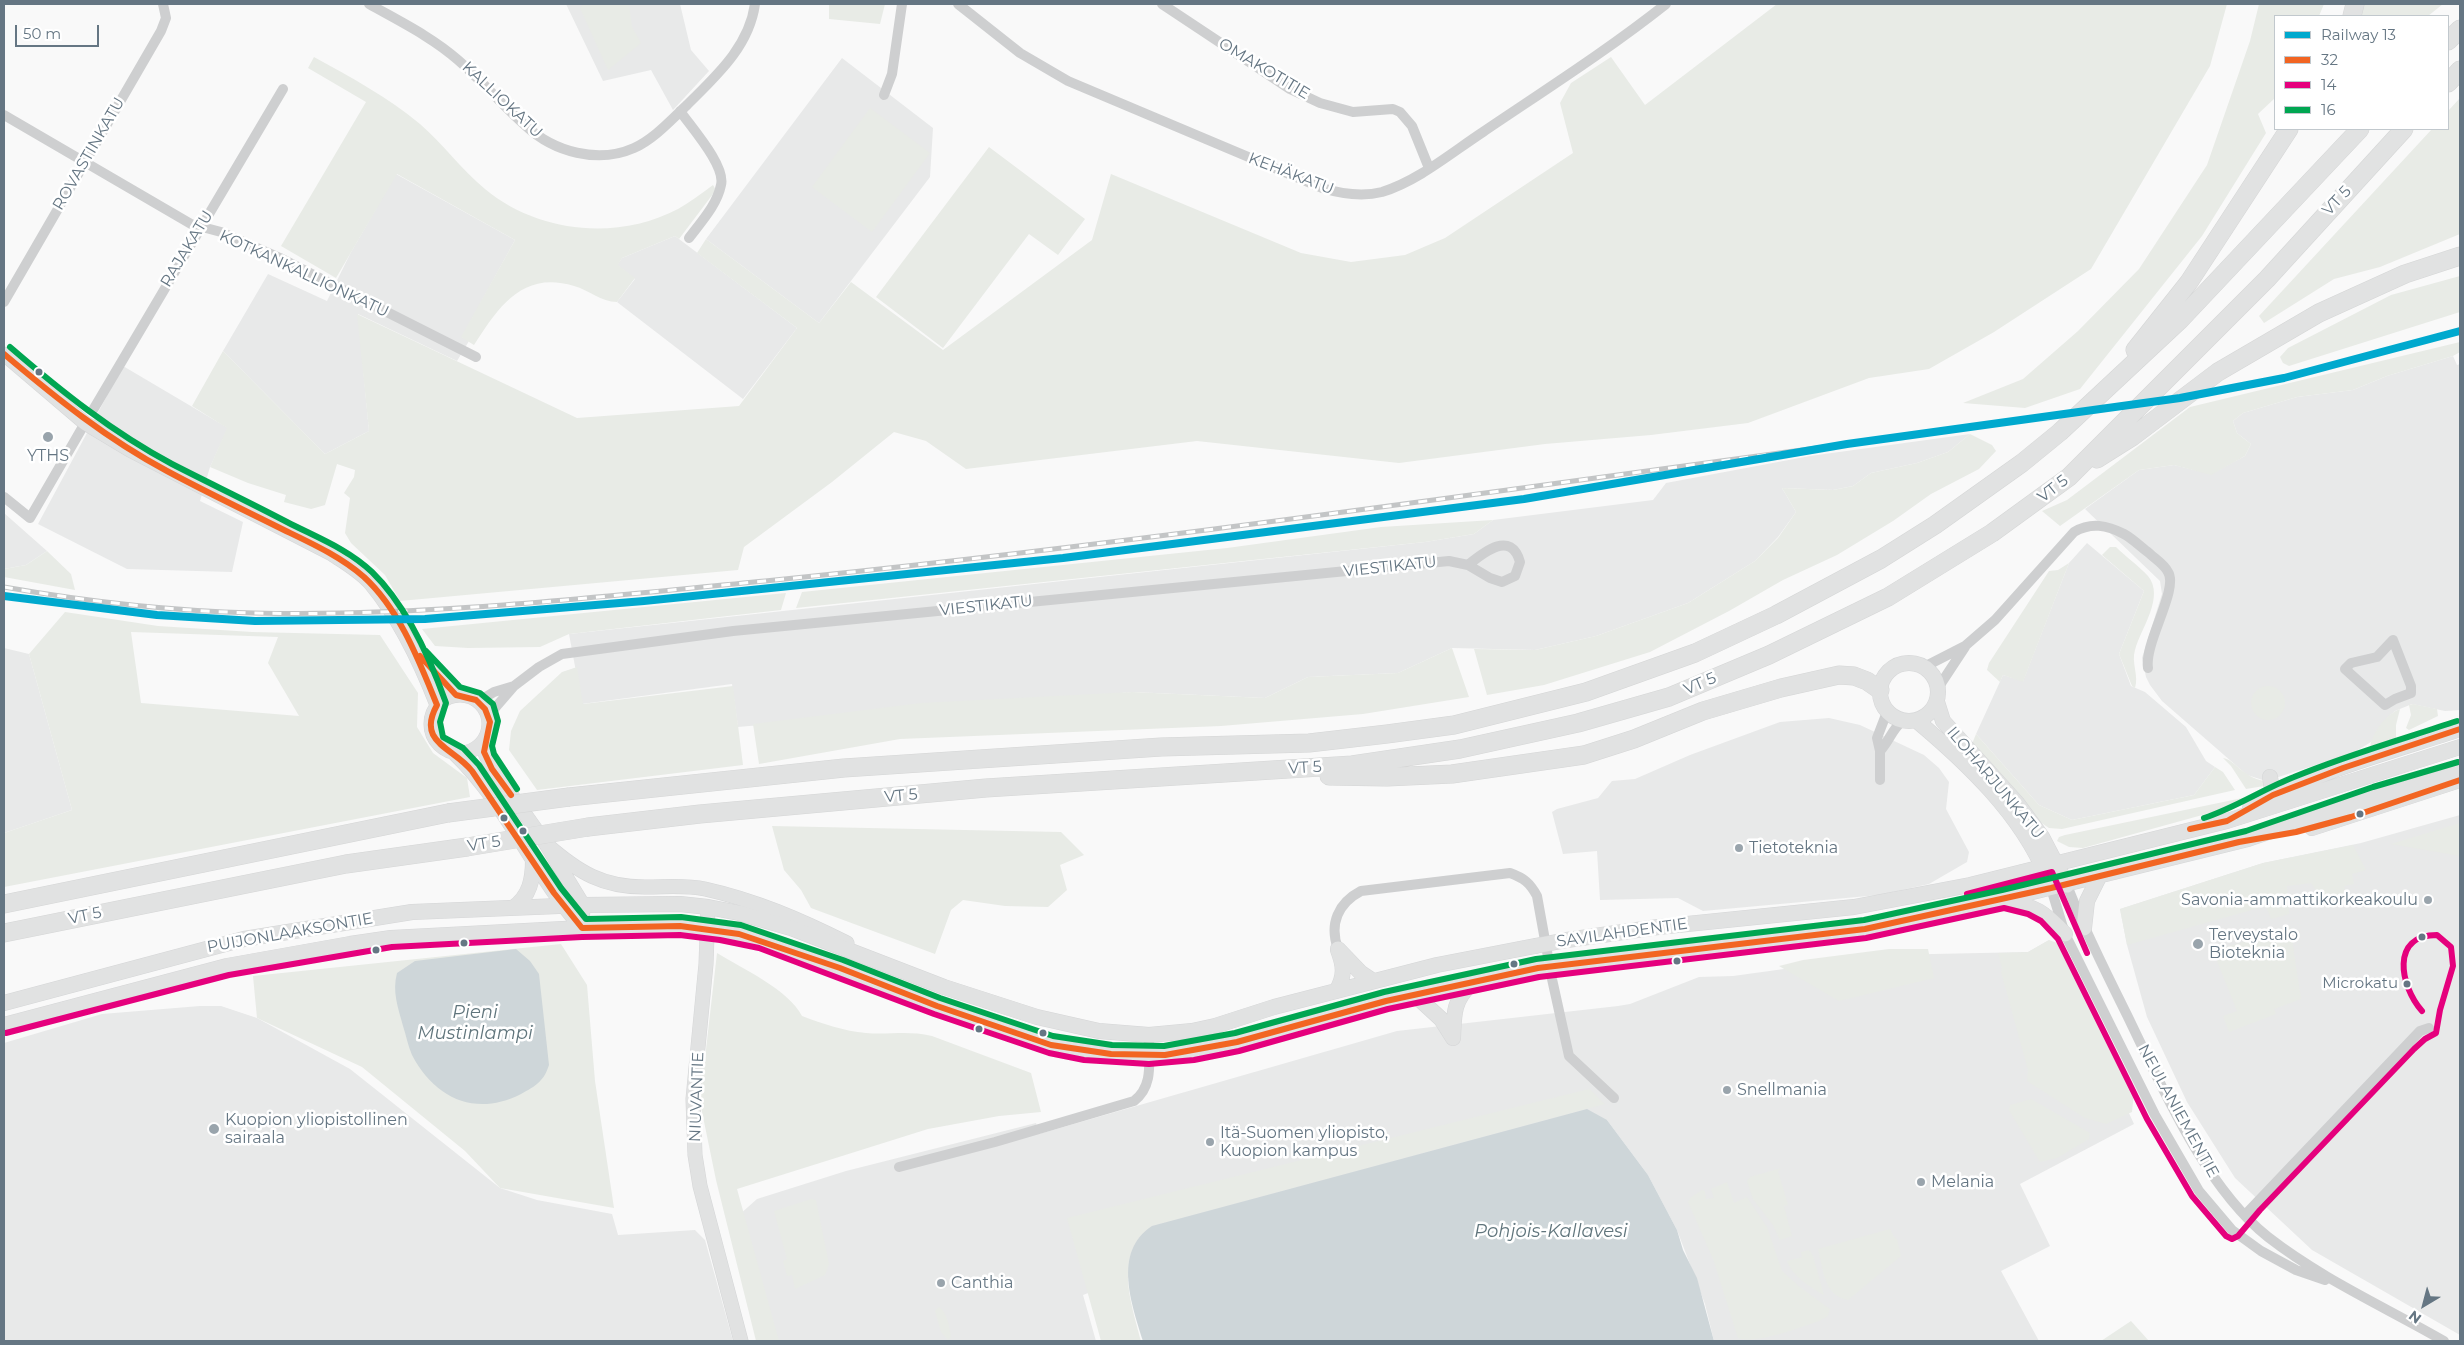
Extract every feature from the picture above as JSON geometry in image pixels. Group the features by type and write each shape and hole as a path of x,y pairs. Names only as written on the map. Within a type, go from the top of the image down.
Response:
{"highway":[{"path":"2449,40 2460,29"},
{"path":"2449,82 2460,70"},
{"path":"2060,432 2136,349 2190,282 2288,130"},
{"name":"VT 5","path":"4,904 448,813 570,797 844,768 1161,747 1309,743 1454,725 1586,692 1695,653 1776,616 1849,578 1935,525 2022,463 2060,432 2180,320 2359,130"},
{"name":"VT 5","path":"4,933 346,864 468,847 588,827 700,814 986,788 1352,765 1460,749 1578,723 1669,697 1769,656 1888,597 1992,533 2069,477 2267,279 2403,130"},
{"path":"2069,477 2132,437 2218,372 2319,313 2405,274 2460,256"},
{"path":"1263,771 1342,777 1387,777 1452,774 1500,768 1584,755 1634,739 1703,711 1781,688 1839,675 1854,676 1867,681 1880,690"}],"main road":[{"path":"4,354 84,423 130,450 343,562 371,584 411,647 437,705"},
{"path":"411,647 456,695"},
{"path":"1911,663 1924,667 1933,675 1938,695 1932,711 1910,721 1887,712 1882,705 1880,690 1886,673 1894,667 1911,663"},
{"path":"456,695 469,696 479,702 488,716 489,728 484,742 484,751 491,766 546,844 583,905 582,928 562,906 481,782 455,754 442,748 433,736 431,718 437,705 448,697 456,695"},
{"name":"ILOHARJUNKATU","path":"1938,695 1944,722 2016,803 2042,837 2057,862"},
{"name":"ILOHARJUNKATU","path":"1910,721 1976,773 2024,834 2042,868"},
{"path":"2227,821 2273,794 2343,768 2460,729"},
{"path":"455,754 474,750 484,742"},
{"name":"SAVILAHDENTIE","path":"583,905 680,904 708,907 791,928 944,987 1037,1018 1099,1031 1149,1035 1192,1031 1215,1026 1337,990 1471,957 1658,926 1854,907 1970,885 2227,821 2454,749"},
{"path":"2239,842 2268,839 2312,828 2459,774"},
{"name":"SAVILAHDENTIE","path":"582,928 680,926 708,928 761,940 840,968 937,1006 1051,1045 1085,1051 1148,1055 1192,1051 1237,1042 1416,994 1471,984 1538,968 1865,929 2067,885 2100,875 2239,842 2286,828 2376,795 2459,774"},
{"path":"2270,777 2273,794"},
{"path":"546,844 588,876 609,884 627,887 702,888 736,897 802,921 891,965"},
{"path":"513,908 521,901 529,888 533,860"},
{"name":"NEULANIEMENTIE","path":"2057,862 2067,885"},
{"name":"NEULANIEMENTIE","path":"2042,868 2051,888"},
{"path":"2084,928 2086,901 2100,875"},
{"path":"2004,899 2032,906 2046,914 2065,934"},
{"name":"PUIJONLAAKSONTIE","path":"4,1003 244,939 412,912 583,905"},
{"name":"NIUVANTIE","path":"708,907 708,928 693,1099 695,1156 700,1186 741,1341"},
{"name":"PUIJONLAAKSONTIE","path":"4,1025 227,966 350,944 391,938 582,928"},
{"path":"1338,949 1361,973 1373,981"},
{"path":"1337,990 1344,978 1344,965 1338,949"},
{"path":"1416,994 1441,1019 1454,1038 1454,1013 1457,1002 1460,994 1471,984"}],"street":[{"name":"ROVASTINKATU","path":"4,302 161,31 166,18 162,4"},
{"name":"KALLIOKATU","path":"369,4 416,31 457,59 526,127 542,139 566,150 590,155 624,152 646,141 680,111 715,78 738,50 748,30 755,4"},
{"path":"884,95 892,74 902,4"},
{"name":"KEHÄKATU","path":"958,4 1020,54 1068,81 1322,188 1352,195 1380,192 1401,185 1583,65 1666,4"},
{"name":"OMAKOTITIE","path":"1162,4 1290,89 1313,100 1353,112 1393,109 1400,112 1412,126 1428,168"},
{"name":"RAJAKATU","path":"93,410 199,227 283,88"},
{"path":"680,111 717,165 722,183 716,201 689,238"},
{"name":"KOTKANKALLIONKATU","path":"4,114 199,227 221,232 280,258 476,357"},
{"path":"4,497 30,518 84,423"},
{"path":"1924,667 1966,646 2009,606 2074,532 2085,526 2096,525 2113,528 2128,536 2169,572 2171,586 2148,652 2148,668"},
{"name":"VIESTIKATU","path":"488,716 514,686 539,667 562,654 733,631 1448,561 1468,565 1502,582 1515,576 1520,562 1514,549 1508,545 1501,545 1484,552 1468,565"},
{"path":"2392,640 2412,690 2408,696 2395,699 2385,705 2345,669 2351,663 2377,657 2392,640"},
{"path":"1938,695 1966,646"},
{"name":"VIESTIKATU","path":"479,702 494,692 514,686"},
{"path":"1880,780 1880,751 1877,738 1887,712"},
{"path":"1880,751 1894,728 1910,721"},
{"path":"1338,949 1334,928 1339,910 1348,898 1361,891 1510,873 1522,877 1531,885 1537,896 1552,979 1569,1056 1614,1098"},
{"name":"NEULANIEMENTIE","path":"2067,885 2084,928 2164,1093 2226,1194 2245,1215 2276,1243 2344,1287"},
{"name":"NEULANIEMENTIE","path":"2051,888 2065,934 2155,1115 2199,1191 2232,1230 2274,1259 2344,1287 2398,1314 2444,1341"},
{"path":"2245,1215 2420,1031 2429,1028"},
{"path":"899,1167 1134,1101 1143,1094 1149,1076 1149,1035"}],"shaded area":[{"path":"566,4 680,4 691,50 709,71 673,110 651,70 603,81"},
{"path":"583,4 629,4 632,27 641,43 608,70 580,8"},
{"path":"829,4 885,4 880,24 829,19"},
{"path":"1777,4 2227,4 2210,66 2091,269 1994,332 1929,369 1869,378 1748,423 1651,435 1545,444 1399,463 1197,441 966,469 926,441 894,432 832,482 744,547 738,570 400,601 385,575 351,543 345,533 350,498 344,493 354,477 355,470 337,464 325,505 311,509 284,502 286,495 248,483 210,467 227,428 192,406 223,351 325,454 369,431 357,314 577,418 739,406 797,328 697,253 706,239 819,323 851,282 943,350 1092,240 1111,174 1301,253 1351,262 1405,255 1445,238 1573,153 1560,103 1571,83 1611,57 1645,105"},
{"path":"2259,4 2324,4 2319,15 2274,15 2274,99 2258,114 2266,133 2202,236 2080,389 2025,408 1963,403 2023,379 2078,331 2139,269 2207,165 2250,41"},
{"path":"2359,4 2443,4 2429,15 2354,15"},
{"path":"314,57 408,114 485,189 506,204 529,215 553,223 578,228 630,226 678,209 713,185 716,190 679,239 675,236 622,258 618,265 635,278 617,302 600,298 574,286 556,282 540,283 526,288 502,306 474,345 461,337 515,240 397,174 336,278 281,246 366,102 308,68"},
{"path":"842,58 933,128 930,177 819,323 706,239"},
{"path":"2460,98 2460,234 2380,267 2334,279 2264,323 2259,316 2431,130 2449,130 2449,110"},
{"path":"870,108 930,153 872,232 812,187"},
{"path":"989,147 1085,219 1058,255 1029,234 943,348 876,297"},
{"path":"396,174 515,240 462,337 469,341 457,361 358,314 369,431 325,454 223,351 268,274 327,301 350,254"},
{"path":"675,236 797,328 743,399 617,302 635,279 617,265 622,258"},
{"path":"2460,276 2460,312 2289,366 2283,363 2280,357 2288,348 2391,295"},
{"path":"2460,342 2460,352 2453,356 2387,376 2353,390 2297,397 2243,413 2233,421 2237,433 2251,444 2245,456 2211,475 2174,465 2139,470 2060,526 2042,511 2067,500 2190,407"},
{"path":"2453,356 2457,365 2460,364 2460,710 2445,711 2412,704 2395,711 2387,718 2371,742 2353,753 2266,781 2247,775 2162,701 2150,685 2146,677 2142,658 2162,594 2160,581 2085,509 2139,470 2174,465 2211,474 2245,456 2251,444 2237,433 2233,421 2243,413 2297,397 2353,390 2387,376"},
{"path":"123,366 228,428 210,467 200,501 243,522 232,572 127,569 38,524"},
{"path":"1970,434 1948,452 1917,463 1871,473 1853,486 1833,490 1782,488 1796,512 1778,537 1755,561 1688,603 1596,636 1535,650 1452,648 1398,673 1308,677 1265,698 1132,692 738,727 732,684 582,704 569,634 1425,542 1474,534 1493,520 1653,500 1666,483 1810,456"},
{"path":"1970,434 1992,445 1996,451 1979,469 1931,494 1893,521 1837,555 1783,580 1729,611 1650,652 1544,685 1487,695 1474,649 1535,650 1596,636 1688,603 1755,561 1778,538 1796,512 1782,488 1833,490 1853,486 1871,473 1917,463 1948,452"},
{"path":"4,513 47,551 26,565 4,569"},
{"path":"1493,520 1474,534 1425,542 796,608 802,592 1227,548 1381,527"},
{"path":"2087,543 2144,591 2119,654 2131,686 2145,692 2186,727 2206,761 2215,767 2194,795 2072,820 2039,805 1976,734 2003,675 2023,681 2069,563"},
{"path":"2110,547 2116,547 2148,576 2153,584 2153,603 2134,655 2135,688 2132,686 2119,654 2144,591 2102,555"},
{"path":"47,551 71,574 75,590 4,577 4,569 26,565"},
{"path":"2069,563 2023,682 2003,675 2000,682 1987,670 1989,663 2049,571 2058,570"},
{"path":"786,593 781,610 569,634 540,647 468,648 435,646 422,629"},
{"path":"65,612 158,626 252,632 380,635 418,693 417,727 433,753 467,778 470,797 4,887 4,833 72,810 29,654","holes":["131,632 278,637 268,663 299,716 141,703"]},
{"path":"4,648 29,654 72,810 4,833"},
{"path":"1452,648 1469,697 1363,714 1221,726 900,739 759,764 753,724 921,703 1132,692 1265,698 1308,677 1398,673"},
{"path":"577,667 583,704 733,686 743,765 537,790 509,750 511,731 520,711 562,672"},
{"path":"2268,686 2275,687 2280,691 2284,696 2284,710 2280,715 2275,719 2268,720 2261,719 2256,715 2252,710 2251,703 2252,696 2256,691 2261,687"},
{"path":"2413,704 2437,709 2438,716 2409,730 2406,728 2411,715 2409,705"},
{"path":"2400,709 2396,725 2396,739 2370,748 2373,737 2380,725 2395,711"},
{"path":"1829,718 1860,725 1924,755 1939,768 1949,782 1946,809 1969,852 1967,862 1929,884 1879,895 1703,911 1678,898 1600,900 1597,851 1563,854 1552,812 1557,809 1598,798 1612,781 1635,779 1690,755 1780,722"},
{"path":"1976,734 2039,805 2072,820 2194,795 2215,767 2223,772 2235,790 2062,829 2049,828 2040,822 1972,744"},
{"path":"2223,758 2252,777 2266,781 2264,786 2246,789 2231,766"},
{"path":"2252,796 2253,801 2083,848 2069,847 2057,841 2059,837 2065,835"},
{"path":"2460,815 2460,1335 2312,1250 2235,1178 2187,1102 2147,1017 2127,945 2120,909 2263,863 2361,843"},
{"path":"2460,823 2460,856 2391,844"},
{"path":"772,826 1061,832 1084,855 1060,865 1067,890 1048,907 1005,906 963,900 951,910 935,954 811,908 801,890 784,870"},
{"path":"2353,845 2366,870 2352,874 2354,884 2344,886 2349,902 2328,908 2311,883 2287,886 2289,914 2271,919 2266,906 2127,945 2120,909 2263,863"},
{"path":"2290,926 2301,999 2274,1009 2276,1014 2229,1032 2223,1016 2237,1011 2213,951"},
{"name":"Itä-Suomen yliopisto, Kuopion kampus","path":"2049,940 2134,1124 2020,1184 2050,1246 2001,1271 2039,1341 1714,1341 1705,1304 1677,1230 1648,1175 1607,1120 1127,1278 1083,1295 1096,1341 775,1341 739,1215 757,1199 846,1171 1036,1123 1039,1134 1397,1031 1630,1004 1699,977 1733,976 1886,955 2028,952"},
{"path":"2049,940 2060,944 2134,1092 2132,1112 2106,1124 2085,1118 2027,1081 2028,1070 2001,972 2002,968 1998,953 2028,952"},
{"path":"561,944 587,985 595,1081 614,1208 500,1188 465,1151 362,1067 257,1018 253,976"},
{"path":"1889,949 1928,949 1934,978 1839,1001 1779,966 1803,960"},
{"path":"717,953 752,973 787,997 802,1016 834,1027 858,1032 915,1033 932,1036 1031,1073 1041,1112 999,1116 928,1129 737,1189 779,1341 756,1341 716,1180 700,1102"},
{"name":"Kuopion yliopistollinen sairaala","path":"221,1006 257,1018 350,1069 500,1188 537,1200 612,1214 618,1235 695,1230 705,1240 733,1341 4,1341 4,1043 102,1014"},
{"path":"1589,1089 1605,1104 1152,1226 1140,1237 1132,1250 1129,1264 1130,1296 1141,1341 1101,1341 1067,1218"},
{"path":"2031,1099 2090,1133 2089,1139 2057,1158 2040,1162 2009,1110 2010,1105"},
{"path":"1781,1168 1778,1171 1788,1205 1784,1206 1792,1236 1780,1240 1773,1225 1753,1199 1747,1181 1750,1177"},
{"path":"1727,1182 1734,1203 1747,1197 1767,1227 1782,1271 1830,1309 1828,1316 1819,1321 1766,1337 1745,1340 1738,1338 1713,1259 1688,1202 1691,1197 1702,1190 1705,1191 1706,1199 1714,1198 1711,1189"},
{"path":"811,1199 816,1200 829,1264 825,1275 795,1289 792,1275 787,1276 783,1261 787,1259 774,1211"},
{"path":"1890,1229 1897,1239 1901,1256 1848,1300 1834,1293 1823,1273 1818,1249"},
{"path":"1809,1250 1813,1256 1824,1295 1797,1277 1787,1261 1802,1257 1801,1252"},
{"path":"939,1307 948,1320 951,1337 948,1340 941,1332 935,1311"},
{"path":"2131,1321 2149,1341 2101,1341"}],"water":[{"name":"Pieni Mustinlampi","path":"516,949 530,961 539,974 549,1065 547,1071 535,1086 504,1101 488,1104 458,1100 432,1083 412,1055 396,1000 397,973 415,961"},
{"name":"Pohjois-Kallavesi","path":"1587,1109 1607,1120 1648,1175 1677,1230 1683,1250 1697,1278 1714,1341 1143,1341 1130,1296 1129,1264 1132,1250 1140,1237 1152,1226"}],"railway":[{"path":"4,587 65,597 128,604 254,613 382,612 510,605 765,581 1036,551 1306,517 1847,444"}],"rail line":[{"name":"13","path":"4,596 157,615 255,621 425,619 644,601 1063,558 1524,499 1847,444 2180,398 2284,378 2460,331"}],"transit line":[{"name":"16","path":"10,347 68,395 108,425 150,452 331,544 353,557 372,572 396,600 407,617 433,668 446,703 440,722 443,737 463,748 479,765 561,888 586,919 681,917 741,925 843,960 940,998 1053,1036 1112,1045 1164,1046 1235,1033 1384,992 1536,959 1864,920 2002,890 2246,831 2373,787 2458,762"},
{"name":"32","path":"4,354 103,432 145,459 326,551 364,577 377,590 398,620 423,671 437,705 432,718 431,728 434,736 439,743 472,771 554,893 582,928 680,926 739,934 840,968 937,1006 1051,1045 1111,1054 1165,1055 1237,1042 1386,1001 1538,968 1865,929 2051,888 2239,842 2296,832 2351,817 2460,780"},
{"name":"16","path":"426,651 460,687 480,693 493,704 498,721 492,746 494,754 517,789"},
{"name":"32","path":"420,656 456,695 476,700 485,709 490,722 484,752 492,769 511,795"},
{"name":"16","path":"2204,818 2314,769 2457,721"},
{"name":"32","path":"2190,829 2227,821 2273,795 2343,768 2460,729"},
{"name":"14","path":"1967,894 2052,872 2087,953"},
{"name":"14","path":"6,1033 229,975 392,947 582,937 680,935 720,940 759,948 934,1014 1049,1053 1084,1060 1149,1064 1194,1060 1239,1051 1388,1009 1539,977 1866,938 2004,908 2028,914 2041,921 2058,939 2147,1119 2192,1196 2226,1236 2232,1239 2238,1236 2260,1210 2414,1049 2425,1039 2436,1033 2440,1010 2453,966 2451,947 2437,935 2422,937 2412,943 2406,952 2404,964 2408,989 2422,1011"}],"place":[{"name":"YTHS","path":"48,437"},
{"name":"Tietoteknia","path":"1739,848"},
{"name":"Savonia-ammattikorkeakoulu","path":"2428,900"},
{"name":"Terveystalo Bioteknia","path":"2198,944"},
{"name":"Microkatu","path":"2407,984"},
{"name":"Snellmania","path":"1727,1090"},
{"name":"Kuopion yliopistollinen sairaala","path":"214,1129"},
{"name":"Itä-Suomen yliopisto, Kuopion kampus","path":"1210,1142"},
{"name":"Melania","path":"1921,1182"},
{"name":"Canthia","path":"941,1283"}]}
